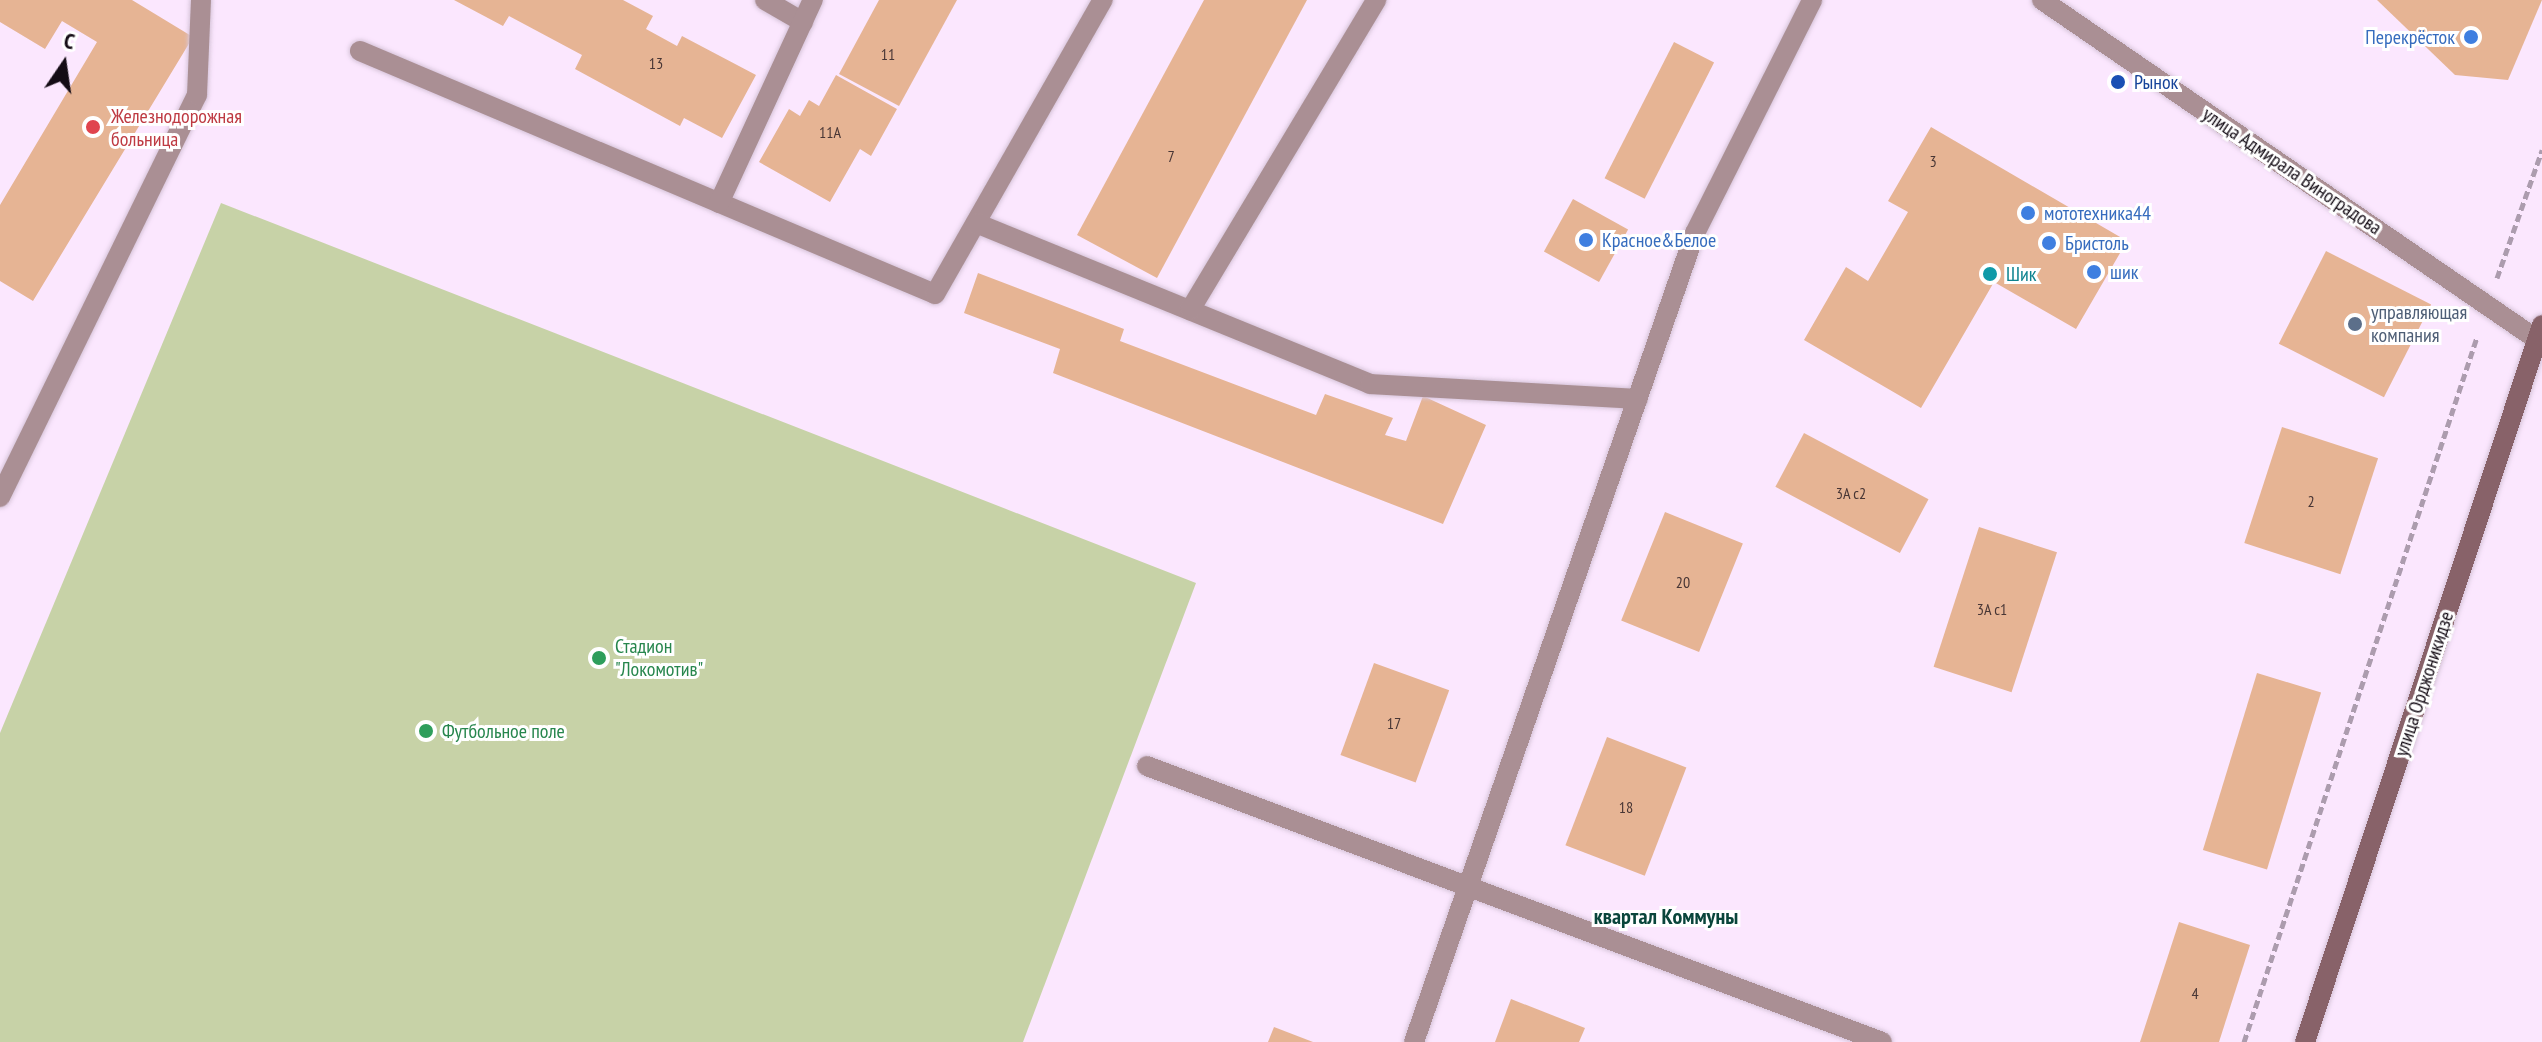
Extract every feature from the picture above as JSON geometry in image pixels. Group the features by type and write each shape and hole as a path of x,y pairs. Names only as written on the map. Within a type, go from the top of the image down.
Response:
{"main road":[{"name":"улица Орджоникидзе","path":"2305,1042 2540,336"}],"street":[{"path":"0,497 197,95 201,0"},
{"path":"765,0 803,22"},
{"path":"719,203 813,0"},
{"path":"360,51 935,294 1103,0"},
{"path":"1190,310 1376,0"},
{"path":"1414,1042 1695,233 1812,0"},
{"name":"улица Адмирала Виноградова","path":"2042,0 2487,305 2540,336"},
{"path":"976,223 1370,384 1638,399"},
{"path":"1147,766 1882,1042"}],"path":[{"path":"2244,1042 2487,305 2542,150"}],"green space":[{"name":"Стадион \"Локомотив\"","path":"221,203 1196,583 1023,1042 0,1042 0,733"}],"building":[{"name":"Железнодорожная больница","path":"0,0 132,0 193,37 33,301 0,281 0,205 97,42 62,21 45,49 0,22"},
{"path":"454,0 623,0 653,16 646,29 677,46 682,36 756,75 722,138 684,118 680,126 575,69 582,55 509,16 503,26"},
{"path":"879,0 957,0 899,106 839,74"},
{"path":"1204,0 1307,0 1157,278 1077,235"},
{"name":"Перекрёсток","path":"2377,0 2542,0 2508,80 2455,75"},
{"path":"1674,42 1714,62 1645,199 1605,178"},
{"path":"836,75 897,109 871,156 860,149 830,202 759,162 789,109 800,116 809,100 819,106"},
{"name":"Шик","path":"1931,127 2127,241 2076,329 1994,282 1921,408 1804,340 1846,267 1868,281 1908,212 1888,201"},
{"name":"Красное&Белое","path":"1573,199 1628,230 1599,282 1544,251"},
{"name":"управляющая компания","path":"2326,251 2431,305 2384,397 2279,344"},
{"path":"978,273 1124,329 1120,341 1316,415 1325,394 1393,418 1385,435 1406,441 1423,396 1486,425 1443,524 1053,373 1060,349 964,313"},
{"path":"2282,427 2378,458 2340,574 2244,543"},
{"path":"1804,433 1928,499 1900,553 1775,487"},
{"path":"1665,512 1743,543 1699,652 1621,620"},
{"path":"1979,527 2057,552 2012,692 1934,667"},
{"path":"1374,663 1449,690 1416,782 1340,755"},
{"path":"2257,673 2321,693 2267,870 2203,850"},
{"path":"1607,737 1686,767 1645,876 1565,845"},
{"path":"2179,922 2250,945 2219,1042 2140,1042"},
{"path":"1511,999 1585,1028 1579,1042 1495,1042"},
{"path":"1274,1027 1313,1042 1268,1042"}],"place":[{"name":"Перекрёсток","path":"2471,37"},
{"name":"Рынок","path":"2118,82"},
{"name":"Железнодорожная больница","path":"93,127"},
{"name":"мототехника44","path":"2028,213"},
{"name":"Красное&Белое","path":"1586,240"},
{"name":"Бристоль","path":"2049,243"},
{"name":"шик","path":"2094,272"},
{"name":"Шик","path":"1990,274"},
{"name":"управляющая компания","path":"2355,324"},
{"name":"Стадион \"Локомотив\"","path":"599,658"},
{"name":"Футбольное поле","path":"426,731"}],"district":[{"name":"квартал Коммуны","path":"1666,917"}]}
